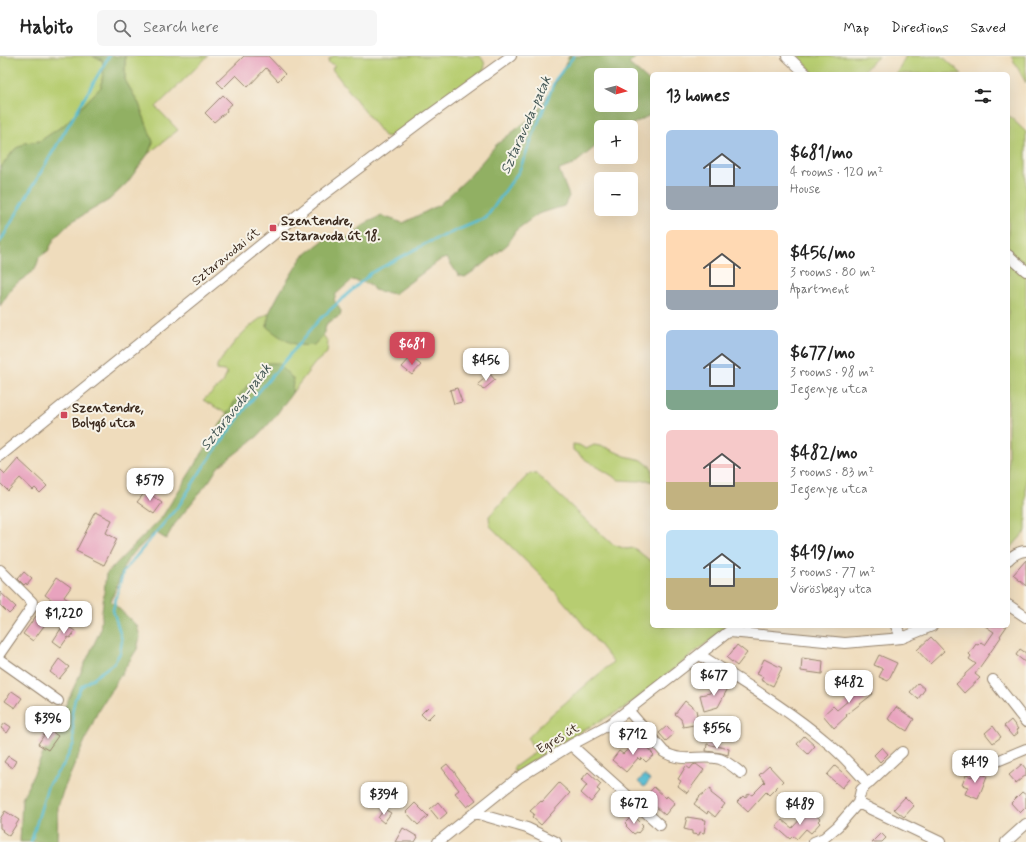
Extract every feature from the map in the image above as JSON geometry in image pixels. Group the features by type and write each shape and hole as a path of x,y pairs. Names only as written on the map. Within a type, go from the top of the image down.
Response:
{"street":[{"name":"Sztaravodai út","path":"0,456 315,201 412,128 512,56"},
{"path":"787,56 804,72"},
{"path":"1010,257 1026,271"},
{"path":"1010,558 1012,555 1023,551 1026,552"},
{"path":"0,570 32,602 32,607 0,653"},
{"path":"1010,606 1026,617"},
{"path":"897,628 902,638"},
{"path":"733,629 845,643 902,638 927,628"},
{"name":"Egres út","path":"438,842 518,778 571,745 610,724 733,629"},
{"path":"700,655 799,721 830,744 868,784"},
{"path":"0,660 58,701"},
{"path":"993,680 1026,722"},
{"path":"628,710 664,752 669,755 682,759 719,759 727,762 741,773"},
{"path":"571,745 660,825"},
{"path":"995,762 1026,749"},
{"path":"814,842 824,838 832,832 858,803 861,790 902,752"},
{"path":"858,803 940,842"},
{"path":"475,813 527,828 556,842"},
{"path":"1006,842 1026,824"}],"green space":[{"path":"0,56 92,56 102,60 104,67 101,87 65,125 40,141 25,143 15,149 0,168"},
{"path":"92,56 125,56 125,80 139,104 153,142 148,154 127,183 109,200 71,222 55,238 48,251 39,257 34,270 14,285 0,306 0,168 15,149 25,143 40,141 65,124 101,87 104,67 102,60"},
{"path":"125,56 208,56 156,107 178,130 148,154 153,142 139,104 125,80"},
{"path":"333,56 480,56 484,61 485,66 484,70 391,137 384,136 332,69 335,65 329,63 328,60"},
{"path":"569,56 637,56 629,64 634,68 594,68 594,112 638,112 638,72 650,82 650,115 638,121 638,120 594,120 594,148 573,165 559,170 569,196 564,206 538,214 515,231 508,244 484,264 465,277 458,275 447,258 440,260 394,294 374,290 370,284 352,280 336,294 334,300 341,311 340,316 327,323 323,335 314,345 307,346 289,342 267,327 269,313 302,257 324,240 350,237 366,223 382,216 403,223 439,205 470,176 496,145 537,113 562,72"},
{"path":"798,56 879,56 862,72 813,72"},
{"path":"906,56 942,56 960,72 897,72"},
{"path":"1011,56 1026,56 1026,83"},
{"path":"1010,117 1026,132 1026,531 1010,549"},
{"path":"269,313 267,327 314,345 323,335 328,342 327,353 315,363 292,393 293,378 266,363 227,414 203,400 223,383 227,373 217,370 217,366 240,336 254,323"},
{"path":"266,363 278,363 293,379 292,393 274,418 258,436 218,467 210,480 174,525 166,539 155,532 130,556 124,566 111,601 137,626 140,637 137,649 98,711 63,791 58,807 57,842 20,842 22,799 100,631 106,574 162,517 237,398"},
{"path":"573,444 579,445 586,449 594,445 605,447 625,456 642,460 650,466 650,481 619,480 586,460 573,450"},
{"path":"530,473 536,474 612,544 626,549 634,548 650,560 650,628 725,628 626,707 573,736 515,772 513,768 535,752 528,738 545,720 613,662 578,618 542,577 490,526 489,516"}],"water":[{"path":"644,775 650,780 644,787 638,782"}],"building":[{"path":"244,56 268,56 285,74 278,81 266,68 248,87 236,75 223,88 217,82"},
{"path":"223,95 232,104 226,109 227,111 214,122 205,113"},
{"path":"411,357 421,365 412,375 402,367"},
{"path":"490,374 495,380 483,390 478,384"},
{"path":"457,388 462,402 454,404 450,390"},
{"path":"18,459 47,486 40,493 35,488 33,490 20,478 8,491 0,483 0,469 5,474"},
{"path":"146,491 162,503 154,514 137,502"},
{"path":"96,512 112,520 106,533 117,539 104,565 76,551"},
{"path":"1026,560 1026,586 1013,575"},
{"path":"24,572 32,579 27,585 26,583 24,585 18,579"},
{"path":"57,577 71,587 64,597 75,605 67,617 60,612 63,608 45,595"},
{"path":"0,592 16,607 9,614 0,605"},
{"path":"36,616 46,623 33,641 23,634"},
{"path":"64,624 75,631 70,638 68,637 61,647 53,641"},
{"path":"988,628 1006,628 975,674 980,678 964,693 956,684 976,664 969,659 971,656 969,654 976,644 978,645 981,642 985,645 994,632"},
{"path":"931,637 944,651 930,664 917,650"},
{"path":"737,645 747,653 737,666 727,658"},
{"path":"1020,649 1026,653 1026,663 1016,655"},
{"path":"879,655 897,663 888,681 879,677 883,669 874,665"},
{"path":"802,658 823,661 822,674 801,671"},
{"path":"59,659 69,667 59,679 50,672"},
{"path":"764,659 782,668 773,686 761,680 763,677 757,674"},
{"path":"862,679 873,694 846,715 847,716 834,728 823,715 833,706 837,710 849,700 847,697 852,693 849,689"},
{"path":"716,681 728,688 718,707 704,711 700,695 710,693"},
{"path":"918,683 925,689 918,699 910,692"},
{"path":"12,691 22,698 15,708 5,701"},
{"path":"685,701 696,710 699,724 683,727 681,719 675,714"},
{"path":"428,707 434,713 427,720 421,714"},
{"path":"896,707 914,719 907,731 888,719"},
{"path":"1011,720 1018,729 1016,730 1018,733 1013,737 1004,726"},
{"path":"5,723 11,727 7,733 1,728"},
{"path":"667,726 674,734 666,741 659,733"},
{"path":"993,726 1001,737 993,743 985,733"},
{"path":"48,729 58,736 48,750 38,744"},
{"path":"804,736 815,746 808,754 797,744"},
{"path":"639,739 654,755 646,762 642,758 640,760 638,758 626,772 612,760 619,751 623,754"},
{"path":"707,744 729,749 728,755 706,751"},
{"path":"882,747 888,754 880,762 874,755"},
{"path":"8,756 16,761 12,768 4,762"},
{"path":"447,764 476,800 467,807 455,793 459,790 442,768"},
{"path":"696,764 704,770 687,793 678,786 681,781 678,779 686,766 690,769"},
{"path":"1022,764 1026,769 1026,775 1016,783 1009,775"},
{"path":"769,766 783,781 769,795 766,792 748,812 737,802 743,796 745,798 749,793 752,795 765,782 759,775"},
{"path":"835,766 850,779 842,788 827,775"},
{"path":"974,771 987,776 978,799 965,794 968,787 962,785 966,775 972,777"},
{"path":"588,772 601,784 597,789 600,791 591,802 581,793 587,785 581,780"},
{"path":"559,783 570,793 541,825 532,817 534,814 530,811 541,801 542,802"},
{"path":"654,787 666,798 667,796 675,803 665,815 645,797"},
{"path":"711,788 711,793 725,804 715,817 708,811 707,814 694,804 700,796"},
{"path":"1022,792 1026,795 1026,807 1020,813 1011,803"},
{"path":"905,797 914,806 904,817 894,809"},
{"path":"438,802 447,813 439,820 430,809"},
{"path":"415,803 428,816 418,825 406,812"},
{"path":"384,809 391,813 384,823 378,818"},
{"path":"5,811 19,820 9,836 0,828 0,819"},
{"path":"811,811 820,819 818,821 820,823 811,833 806,829 797,839 793,836 790,839 776,827 782,820 792,828 805,814 807,816"},
{"path":"634,816 643,825 643,827 638,833 637,832 634,834 625,823"},
{"path":"687,817 706,820 704,833 700,832 699,835 692,834 692,831 684,829"},
{"path":"403,828 418,837 415,842 395,842"},
{"path":"881,833 886,838 882,842 872,842"}],"waterway":[{"path":"0,242 109,56"},
{"name":"Sztaravoda-patak","path":"31,842 48,785 64,764 74,743 72,712 75,699 81,687 114,663 120,653 122,640 113,610 123,572 180,504 204,466 251,401 319,320 371,273 429,242 486,218 519,171 555,80 574,56"}],"place":[{"name":"Szentendre, Sztaravoda út 18.","path":"273,228"},
{"name":"Szentendre, Bolygó utca","path":"64,415"}]}
